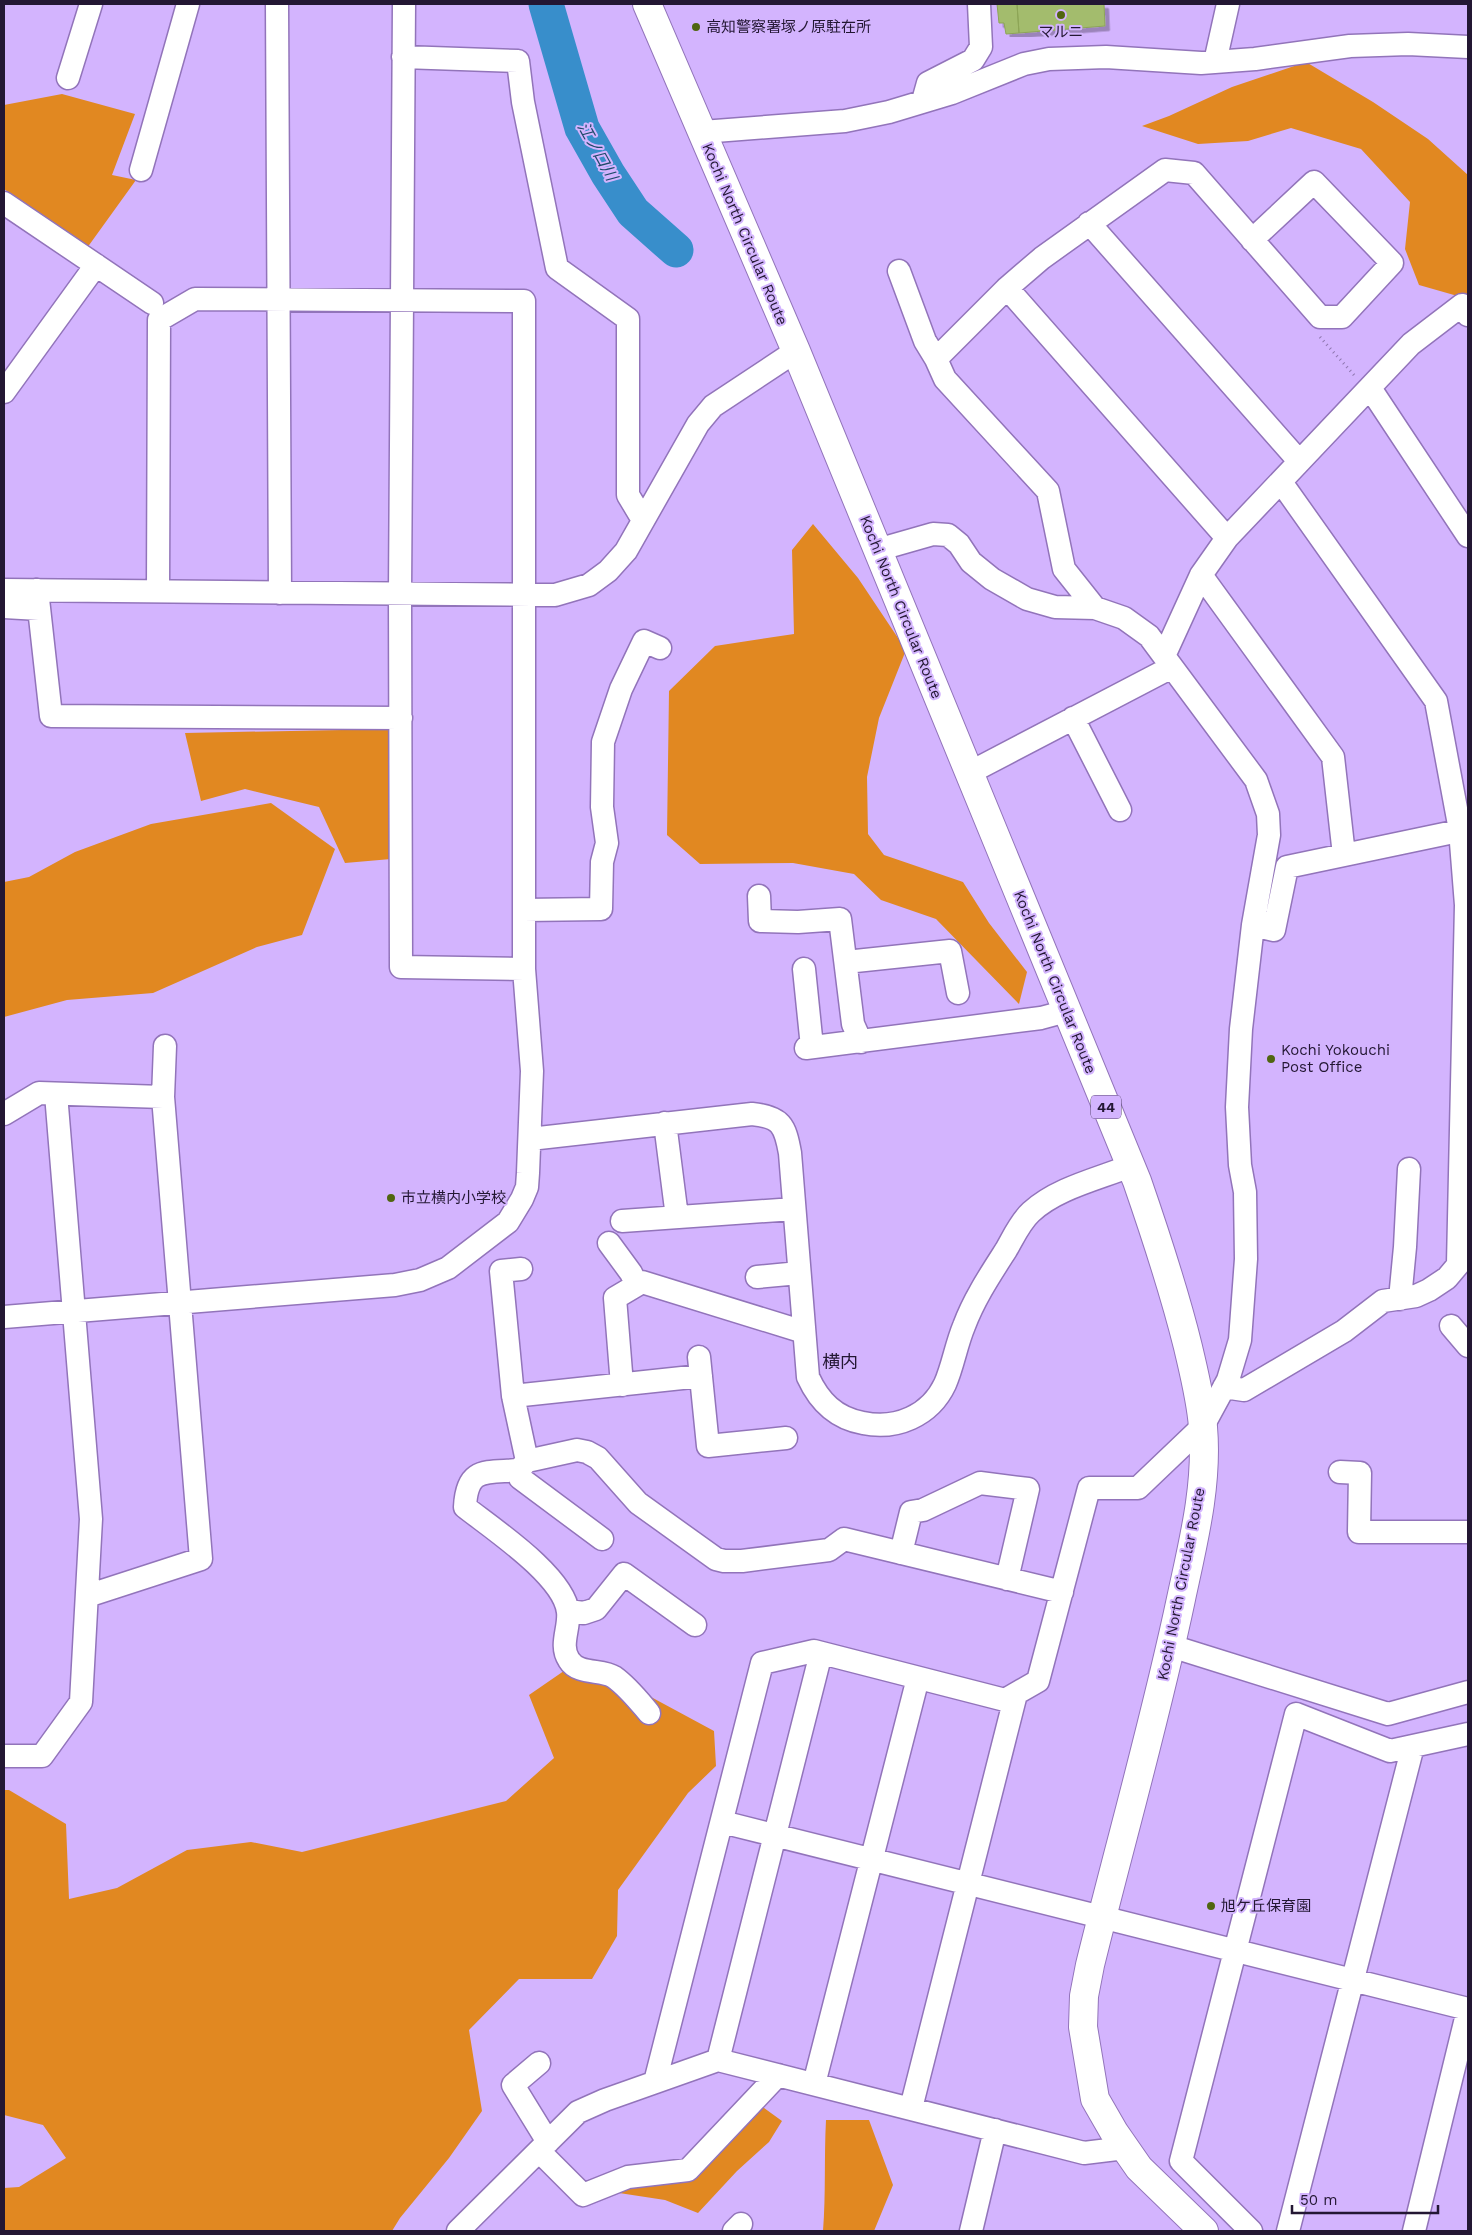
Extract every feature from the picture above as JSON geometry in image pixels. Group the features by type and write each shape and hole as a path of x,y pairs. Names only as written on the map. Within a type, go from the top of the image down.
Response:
{"main road":[{"name":"Kochi North Circular Route","path":"647,4 796,352 1067,1011 1130,1166 1165,1259 1194,1375 1203,1426 1202,1487 1196,1527 1171,1646 1102,1916 1084,1996 1083,2027 1095,2099 1139,2168 1204,2231"}],"street":[{"path":"68,78 91,4"},
{"path":"140,170 188,4"},
{"path":"276,4 280,593"},
{"path":"404,4 400,594 401,967 524,969"},
{"path":"923,101 928,84 973,60 981,47 979,4"},
{"path":"1215,62 1228,4"},
{"path":"702,132 845,121 889,112 964,89 1024,64 1049,59 1097,56 1155,61 1215,62 1255,60 1350,46 1408,44 1468,46"},
{"path":"403,57 518,61 523,102 558,268 628,319 628,495 643,520"},
{"path":"936,358 1007,288 1042,258 1166,170 1194,173 1252,240 1320,317 1342,317 1392,263 1314,182 1252,240"},
{"path":"5,207 152,303"},
{"path":"1089,223 1300,461"},
{"path":"4,392 96,265"},
{"path":"899,271 925,341 936,358 945,379 1048,491 1064,569 1095,608"},
{"path":"1007,288 1227,538"},
{"path":"4,1317 395,1284 420,1280 442,1272 508,1222 526,1187 530,1139 532,1071 524,969 524,301 195,299 159,320 158,591"},
{"path":"969,773 1073,718 1168,661 1201,575 1227,538 1411,344 1462,305 1468,315"},
{"path":"4,607 38,599 158,591 555,595 589,585 608,571 626,551 698,424 708,412 714,406 796,352"},
{"path":"1370,388 1468,536"},
{"path":"1224,1387 1244,1390 1344,1331 1383,1302 1416,1296 1429,1290 1447,1278 1463,1258 1466,905 1464,829 1436,700 1281,482"},
{"path":"655,2082 762,1663 814,1651 1005,1700 1038,1681 1089,1488 1138,1488 1203,1426 1228,1380 1240,1340 1246,1259 1245,1192 1240,1165 1237,1107 1241,1030 1253,925 1269,835 1268,814 1256,780 1149,636 1124,618 1095,608 1055,607 1027,599 992,579 971,562 958,544 948,535 933,534 877,550"},
{"path":"1201,575 1333,758 1344,855"},
{"path":"4,590 38,599"},
{"path":"38,599 52,716 400,718"},
{"path":"524,910 601,909 602,862 607,843 602,806 602,742 621,688 644,641 660,648"},
{"path":"1073,718 1120,810"},
{"path":"1253,925 1274,930 1287,867 1464,829"},
{"path":"759,896 760,921 798,922 840,919 853,1024 861,1042"},
{"path":"846,962 950,951 958,993"},
{"path":"804,969 809,1047 1041,1018 1067,1011"},
{"path":"87,1596 201,1559 163,1096 165,1046"},
{"path":"4,1114 39,1093 163,1096"},
{"path":"4,1756 42,1756 81,1702 91,1519 56,1094"},
{"path":"530,1139 752,1114 771,1116 781,1125 787,1138 808,1377 816,1396 830,1409 850,1420 887,1426 904,1422 920,1413 940,1393 974,1301 1030,1213 1051,1197 1130,1166"},
{"path":"665,1123 677,1217"},
{"path":"1400,1299 1409,1170"},
{"path":"622,1221 794,1209"},
{"path":"609,1243 631,1273 637,1285"},
{"path":"521,1269 501,1271 513,1396 523,1466 520,1478 602,1539"},
{"path":"757,1276 799,1273"},
{"path":"622,1385 615,1298 642,1282 804,1332"},
{"path":"1452,1326 1468,1346"},
{"path":"513,1396 622,1385 700,1366 708,1446 786,1438"},
{"path":"649,1713 631,1692 613,1676 585,1670 570,1662 564,1649 568,1611 560,1594 545,1572 465,1507 466,1490 472,1480 480,1474 523,1466 577,1450 588,1452 598,1458 638,1503 716,1559 742,1561 830,1550 844,1539 1062,1592"},
{"path":"1340,1472 1360,1472 1359,1532 1468,1532"},
{"path":"901,1553 911,1512 923,1510 980,1483 1028,1490 1007,1579"},
{"path":"568,1611 584,1614 596,1609 624,1574 695,1625"},
{"path":"1171,1646 1388,1714 1468,1692"},
{"path":"718,2060 821,1653"},
{"path":"814,2084 918,1678"},
{"path":"911,2108 1016,1694"},
{"path":"1251,2231 1181,2161 1296,1714 1390,1751 1468,1734"},
{"path":"1288,2231 1412,1746"},
{"path":"722,1822 1468,2009 1414,2231"},
{"path":"458,2231 578,2112 605,2100 718,2060 1084,2152 1125,2148"},
{"path":"540,2063 513,2085 544,2146 583,2195 628,2177 688,2170 778,2075"},
{"path":"971,2231 995,2130"}],"path":[{"path":"1320,317 1318,328 1320,338 1370,388"}],"shaded area":[{"path":"1306,62 1373,102 1428,139 1468,175 1468,299 1419,285 1405,249 1410,202 1361,149 1291,128 1248,141 1198,144 1142,126 1169,116 1232,87"},
{"path":"62,94 135,114 112,175 136,180 87,248 4,189 4,105"},
{"path":"813,524 858,578 906,650 879,718 867,777 868,834 884,855 963,882 989,923 1027,972 1019,1004 936,919 881,900 854,874 793,863 700,864 667,835 669,691 715,646 794,634 792,550"},
{"path":"391,729 391,859 345,863 319,807 245,789 201,801 185,733"},
{"path":"271,803 335,849 302,935 257,947 153,993 67,1000 4,1017 4,882 29,877 75,852 151,824"},
{"path":"574,1664 651,1697 714,1731 716,1766 688,1793 618,1890 617,1936 592,1979 519,1979 469,2030 482,2111 449,2158 400,2218 392,2231 4,2231 4,2188 19,2187 66,2158 43,2125 4,2115 4,1790 9,1790 66,1824 69,1899 117,1888 187,1850 251,1842 302,1852 506,1801 554,1758 529,1695"},
{"path":"756,2102 782,2121 769,2142 737,2171 698,2213 665,2200 606,2191 707,2154"},
{"path":"826,2120 869,2120 893,2185 874,2231 823,2231"}],"building":[{"path":"997,4 1017,4 1019,33 1006,34 1004,23 999,23"},
{"name":"マルニ","path":"1017,4 1104,4 1105,26 1019,33"}],"waterway":[{"name":"江ノ口川","path":"546,4 582,128 608,174 633,212 676,250"}],"place":[{"name":"マルニ","path":"1061,15"},
{"name":"高知警察署塚ノ原駐在所","path":"696,27"},
{"name":"Kochi Yokouchi Post Office","path":"1271,1059"},
{"name":"市立横内小学校","path":"391,1198"},
{"name":"旭ケ丘保育園","path":"1211,1906"}],"district":[{"name":"横内","path":"840,1362"}]}
